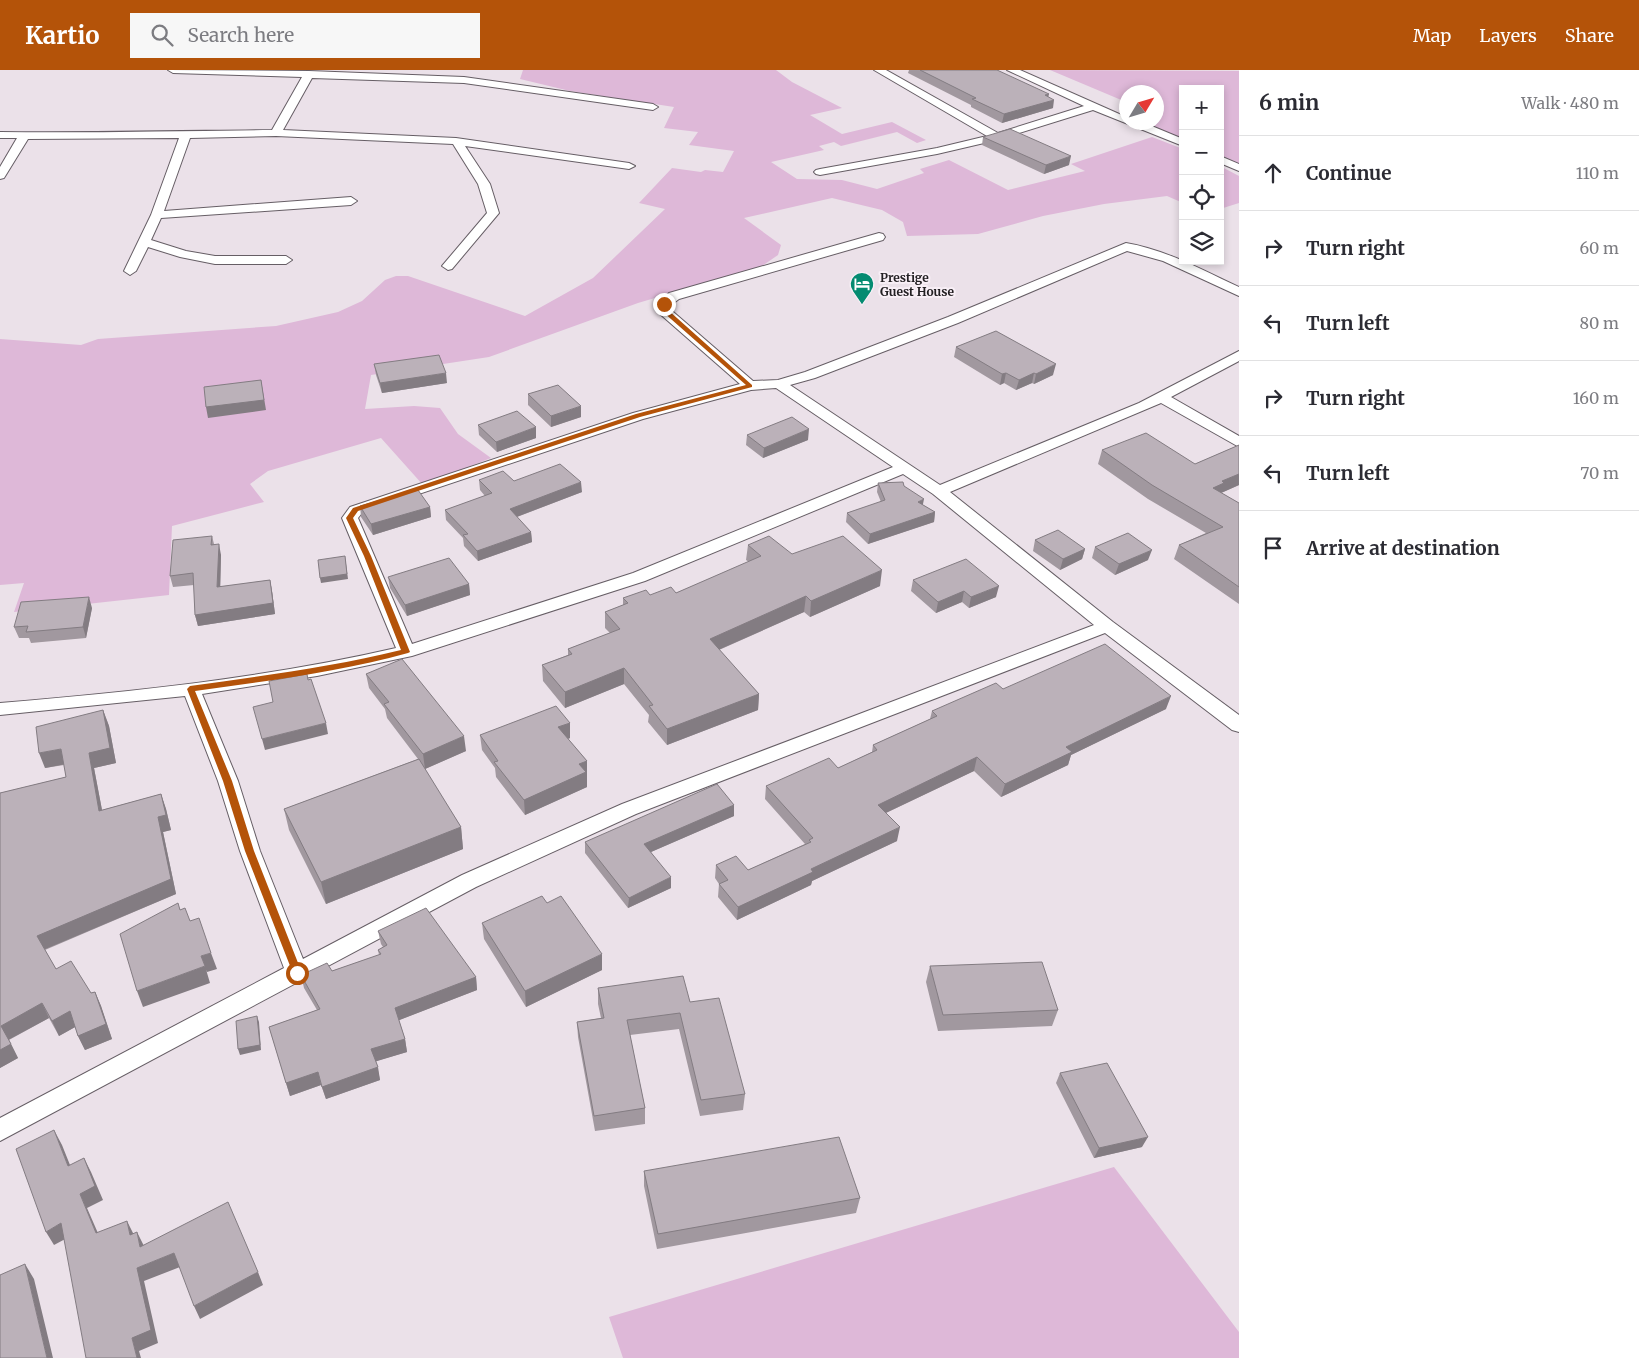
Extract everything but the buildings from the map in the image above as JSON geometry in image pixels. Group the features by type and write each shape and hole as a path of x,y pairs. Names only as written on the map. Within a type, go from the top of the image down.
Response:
{"street":[{"path":"172,70 464,80 653,107"},
{"path":"879,70 997,137"},
{"path":"1012,70 1119,118"},
{"path":"276,133 309,74"},
{"path":"820,172 937,151 997,137 1092,107"},
{"path":"1151,130 1179,141"},
{"path":"130,271 157,215 186,133"},
{"path":"0,135 276,133 456,141 628,166"},
{"path":"0,176 25,135"},
{"path":"448,266 493,213 491,198 486,186 456,141"},
{"path":"1224,161 1239,168"},
{"path":"157,215 351,201"},
{"path":"750,386 665,310 664,304 674,296 879,237"},
{"path":"144,242 184,254 215,260 286,260"},
{"path":"406,652 350,518 356,510 638,416 750,386 779,384 810,375 953,320 1126,247 1138,248 1154,254 1239,292"},
{"path":"939,491 1144,406 1239,355"},
{"path":"779,384 939,491 1107,626 1239,725"},
{"path":"1161,397 1239,442"},
{"path":"0,709 63,704 292,675 406,652 639,577 904,468"},
{"path":"0,1130 470,881 629,809 1107,626"},
{"path":"190,689 228,781 250,851 297,973"}],"shaded area":[{"path":"523,70 776,70 792,82 842,108 810,115 842,134 892,122 926,140 917,143 897,132 841,146 834,142 819,146 824,150 771,162 797,179 842,180 877,189 924,173 920,169 949,160 1008,190 1085,171 1071,164 1152,137 1179,147 1179,201 1167,196 1104,204 1043,216 978,234 907,236 903,222 882,210 832,198 744,218 781,245 778,255 762,266 638,303 489,357 371,375 365,409 414,406 440,408 458,434 491,458 423,485 381,438 268,471 250,484 264,502 172,526 169,595 14,612 24,583 0,585 0,339 81,345 98,339 276,326 338,312 362,301 385,280 396,276 408,276 525,316 593,278 665,209 639,203 672,168 701,172 705,170 723,172 734,151 689,145 698,132 664,128 674,107 570,91 520,79"},
{"path":"1050,70 1239,71 1239,165 1224,158 1224,85 1179,85 1179,137 1160,130 1164,130 1164,85 1119,85 1119,99"},
{"path":"1224,168 1239,176 1239,203 1224,208"},
{"path":"1114,1167 1239,1332 1239,1358 623,1358 609,1317"}],"place":[{"name":"Prestige Guest House","path":"862,305"}],"route":[{"path":"297,973 250,851 228,781 190,689 292,675 406,652 350,518 356,510 638,416 750,386 665,310 664,304"}]}
